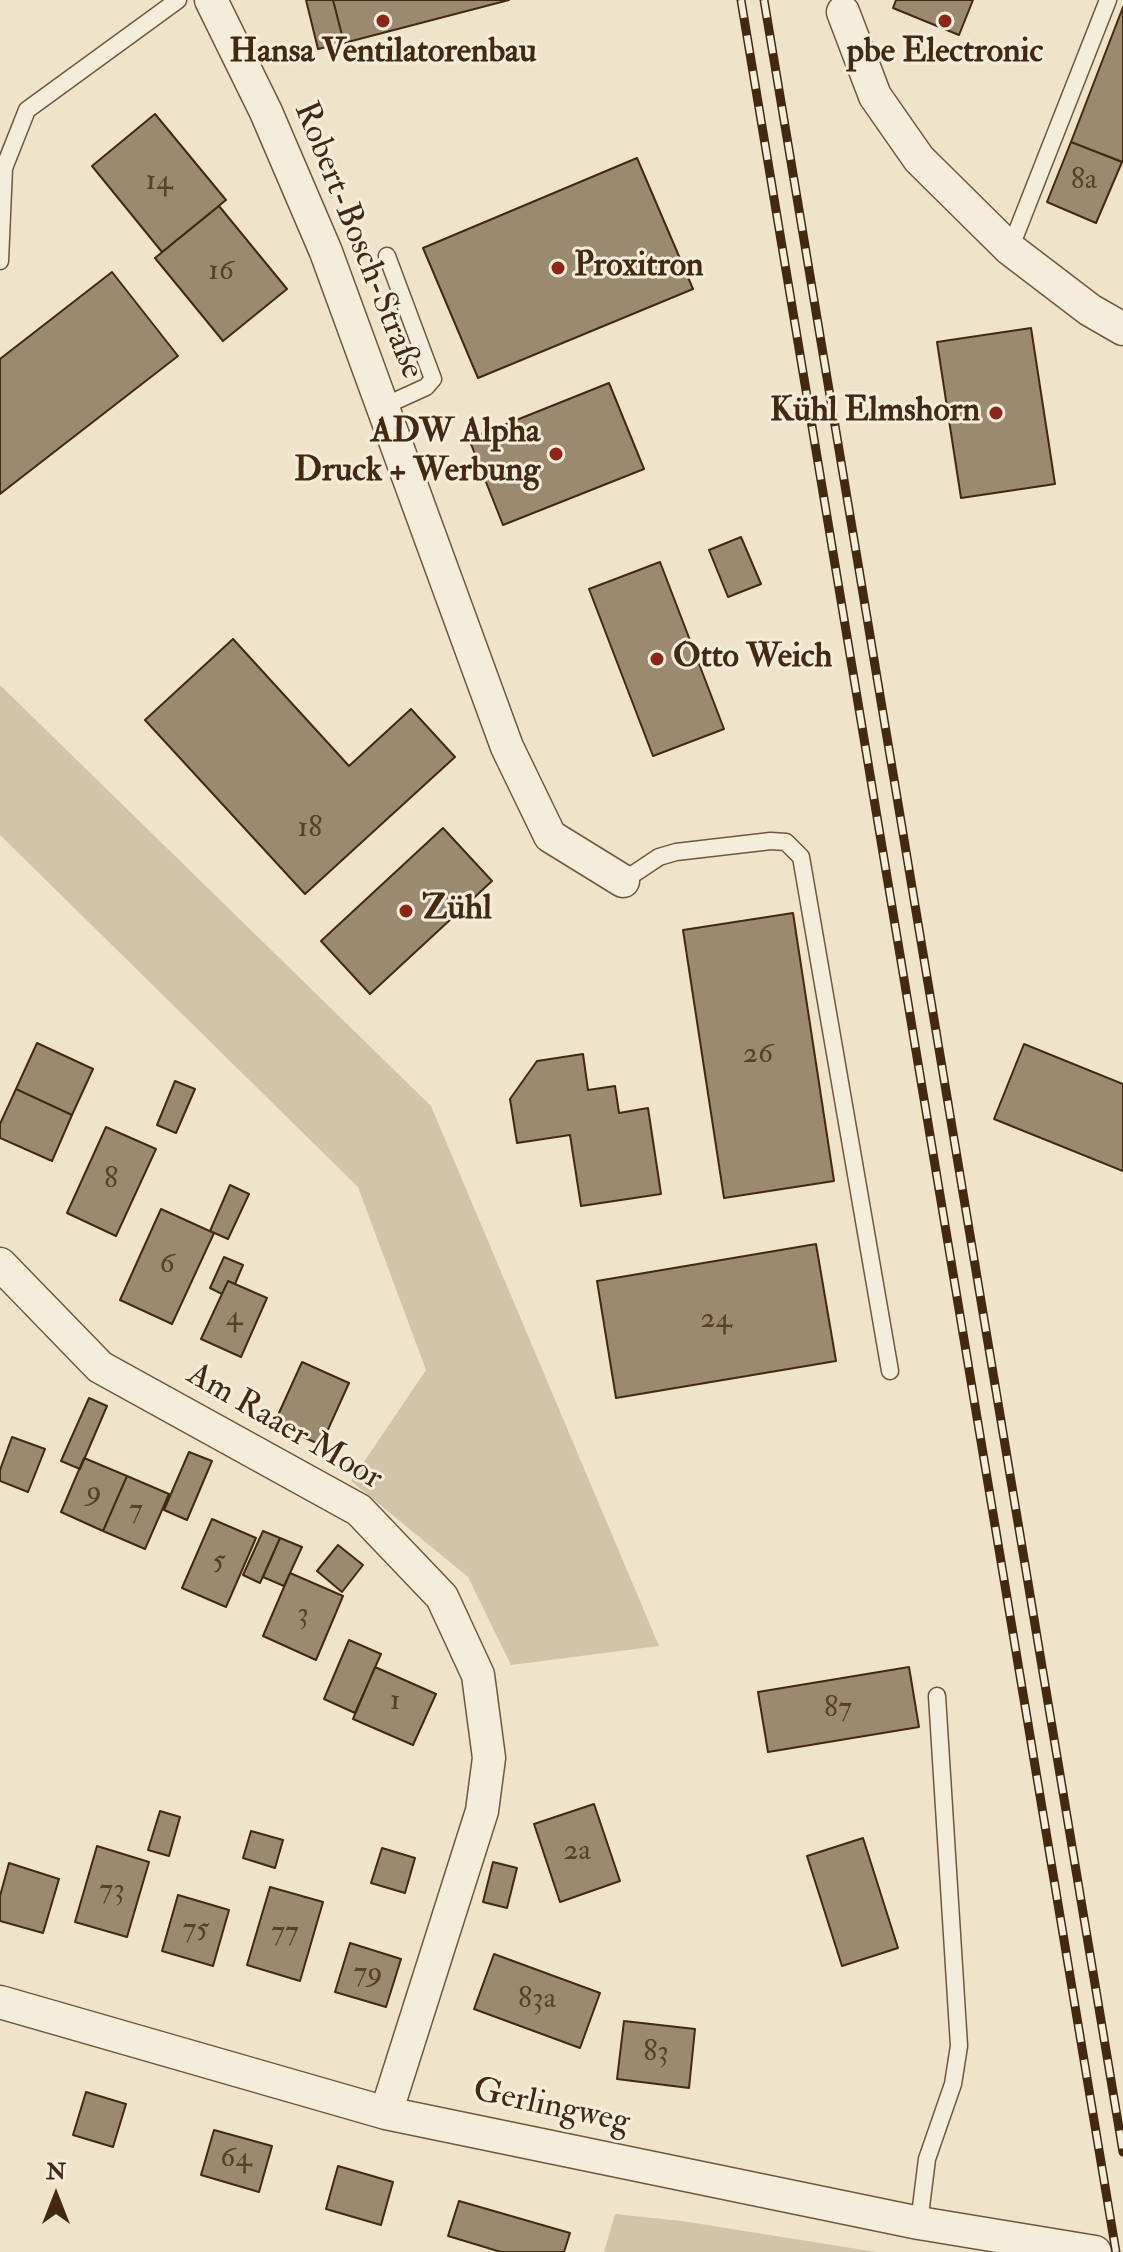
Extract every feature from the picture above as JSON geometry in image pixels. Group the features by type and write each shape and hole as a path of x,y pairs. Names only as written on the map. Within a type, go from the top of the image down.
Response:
{"street":[{"name":"Robert-Bosch-Straße","path":"211,0 266,112 326,252 507,747 550,836 623,881"},
{"path":"845,6 875,96 919,159 1010,249 1090,310 1123,329"},
{"name":"Am Raaer Moor","path":"0,1264 100,1367 359,1510 442,1597 478,1675 489,1758 482,1811 386,2113"},
{"name":"Gerlingweg","path":"0,2002 386,2113 919,2223 1095,2252"}],"lane":[{"path":"0,261 4,168 27,110 178,0"},
{"path":"1010,249 1108,0"},
{"path":"382,407 426,387 433,379 387,256"},
{"path":"623,881 659,857 676,852 771,841 786,842 801,857 890,1371"},
{"path":"919,2223 927,2159 953,2084 959,2046 937,1696"}],"shaded area":[{"path":"0,685 431,1106 659,1646 511,1665 468,1577 351,1481 426,1370 358,1187 0,835"},
{"path":"615,2214 682,2221 876,2252 604,2252"}],"building":[{"path":"306,0 333,0 344,43 318,49"},
{"name":"Hansa Ventilatorenbau","path":"333,0 509,0 344,43"},
{"name":"pbe Electronic","path":"896,0 973,0 959,35 893,8"},
{"path":"1123,7 1123,162 1071,142"},
{"path":"155,114 226,200 162,252 92,166"},
{"path":"1071,142 1122,162 1096,223 1047,202"},
{"name":"Proxitron","path":"637,158 693,289 478,378 423,248"},
{"path":"219,206 287,289 223,341 155,258"},
{"path":"112,272 178,356 0,494 0,359"},
{"name":"Kühl Elmshorn","path":"1031,328 1055,484 961,498 937,342"},
{"name":"ADW Alpha Druck + Werbung","path":"609,383 644,469 503,525 469,439"},
{"path":"741,537 761,584 728,597 709,550"},
{"name":"Otto Weich","path":"660,562 724,729 653,756 589,589"},
{"path":"233,639 349,766 411,709 455,757 305,894 145,720"},
{"name":"Zühl","path":"443,828 492,881 370,994 321,941"},
{"path":"793,913 834,1181 724,1198 683,930"},
{"path":"37,1043 93,1069 72,1115 16,1089"},
{"path":"1024,1044 1123,1084 1123,1171 994,1119"},
{"path":"583,1054 588,1090 615,1086 619,1113 648,1108 661,1194 581,1206 570,1135 517,1143 510,1099 537,1061"},
{"path":"175,1081 195,1089 176,1133 157,1125"},
{"path":"16,1089 72,1115 52,1161 0,1138 0,1124"},
{"path":"106,1127 156,1149 116,1236 67,1213"},
{"path":"230,1185 249,1194 228,1239 210,1231"},
{"path":"161,1209 214,1233 172,1324 120,1300"},
{"path":"816,1244 836,1361 616,1398 597,1281"},
{"path":"224,1257 243,1265 235,1284 228,1281 222,1294 210,1288"},
{"path":"228,1281 267,1298 241,1357 201,1339"},
{"path":"302,1362 349,1383 321,1445 274,1424"},
{"path":"89,1398 107,1406 80,1469 61,1461"},
{"path":"12,1437 45,1449 28,1492 0,1481 0,1470"},
{"path":"189,1452 212,1461 187,1520 164,1510"},
{"path":"84,1458 127,1476 103,1531 61,1512"},
{"path":"127,1476 169,1494 145,1549 103,1531"},
{"path":"212,1519 256,1538 226,1607 182,1588"},
{"path":"263,1531 280,1538 260,1583 243,1575"},
{"path":"280,1538 302,1547 284,1586 263,1577"},
{"path":"338,1545 363,1565 342,1592 317,1571"},
{"path":"290,1573 343,1596 316,1660 263,1636"},
{"path":"349,1640 381,1654 355,1713 324,1699"},
{"path":"375,1667 436,1694 413,1745 353,1719"},
{"path":"909,1667 919,1727 768,1752 758,1692"},
{"path":"594,1804 620,1881 560,1902 534,1824"},
{"path":"160,1811 180,1817 169,1856 148,1850"},
{"path":"251,1831 283,1840 275,1868 243,1858"},
{"path":"863,1838 898,1948 842,1966 807,1856"},
{"path":"97,1846 149,1862 127,1937 75,1922"},
{"path":"382,1848 415,1858 405,1893 371,1883"},
{"path":"493,1862 517,1868 507,1908 483,1902"},
{"path":"9,1863 59,1879 43,1933 0,1921 0,1896"},
{"path":"270,1887 323,1902 300,1981 247,1965"},
{"path":"178,1895 229,1910 213,1966 162,1951"},
{"path":"350,1943 401,1959 386,2007 335,1992"},
{"path":"494,1954 600,1993 580,2048 474,2009"},
{"path":"624,2021 695,2029 689,2088 617,2079"},
{"path":"86,2092 126,2104 113,2147 73,2135"},
{"path":"214,2130 272,2146 259,2192 201,2175"},
{"path":"338,2166 393,2182 381,2225 326,2209"},
{"path":"459,2201 570,2233 564,2252 501,2252 448,2236"}],"railway":[{"path":"741,0 1116,2252"},
{"path":"764,0 1123,2152"}],"place":[{"name":"Hansa Ventilatorenbau","path":"383,21"},
{"name":"pbe Electronic","path":"945,21"},
{"name":"Proxitron","path":"558,268"},
{"name":"Kühl Elmshorn","path":"996,413"},
{"name":"ADW Alpha Druck + Werbung","path":"556,454"},
{"name":"Otto Weich","path":"657,659"},
{"name":"Zühl","path":"406,911"}]}
